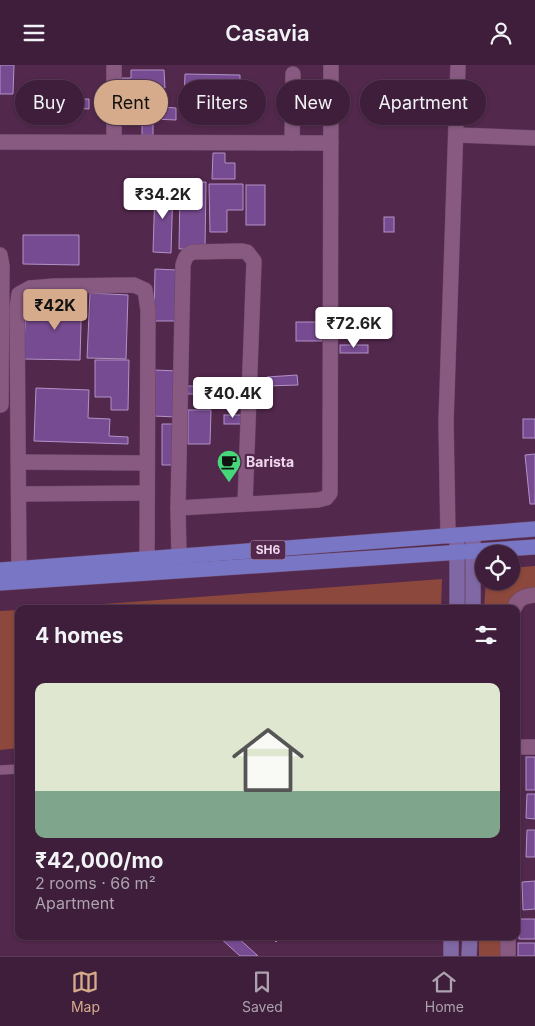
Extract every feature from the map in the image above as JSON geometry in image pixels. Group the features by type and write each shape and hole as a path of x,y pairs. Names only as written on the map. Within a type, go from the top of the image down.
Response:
{"main road":[{"name":"SH6","path":"0,570 535,529"},
{"path":"473,534 473,605"},
{"path":"453,536 458,553 457,605"},
{"name":"SH6","path":"0,583 535,547"},
{"path":"451,956 452,940"},
{"path":"469,956 470,940"}],"street":[{"path":"114,65 114,142"},
{"path":"178,508 318,500 326,498 330,493 331,65"},
{"path":"453,536 446,423 458,65"},
{"path":"292,143 293,74"},
{"path":"456,135 535,138"},
{"path":"0,142 331,143"},
{"path":"179,556 178,508 183,265 184,259 193,252 242,251 247,252 254,261 245,504"},
{"path":"0,255 2,266 1,405"},
{"path":"19,568 17,308 19,294 30,288 46,286 134,285 146,290 148,310 147,559"},
{"path":"18,462 147,463"},
{"path":"19,494 147,493"},
{"path":"515,605 520,598 535,595"},
{"path":"520,747 535,747"},
{"path":"508,940 508,956"}],"lane":[{"path":"0,770 15,769"}],"shaded area":[{"path":"535,566 535,600 520,605 484,605 485,590 520,590 520,567"},
{"path":"442,579 441,605 90,605"},
{"path":"15,610 15,748 0,750 0,611"},
{"path":"479,940 502,940 502,956 479,956"}],"building":[{"path":"0,65 14,65 13,94 0,94"},
{"path":"131,70 164,70 165,80 117,80 117,78 131,78"},
{"path":"185,74 240,75 240,80 185,80"},
{"path":"84,99 89,99 89,109 84,109"},
{"path":"168,107 176,108 176,120 168,120"},
{"path":"142,125 153,125 153,135 142,135"},
{"path":"213,153 225,153 225,163 235,163 235,179 212,179"},
{"path":"200,182 206,182 205,249 179,249 180,189 200,189"},
{"path":"209,184 243,184 243,210 227,210 227,232 210,232"},
{"path":"246,185 265,185 265,225 246,225"},
{"path":"155,187 173,187 171,253 153,252"},
{"path":"384,217 394,217 394,232 384,232"},
{"path":"23,235 79,235 79,265 23,264"},
{"path":"155,269 177,270 176,321 154,321"},
{"path":"67,288 82,288 80,360 23,359 26,311 66,312"},
{"path":"90,293 128,295 126,359 87,358"},
{"path":"296,322 322,322 322,341 296,341"},
{"path":"340,345 368,345 368,353 340,353"},
{"path":"95,360 129,360 128,410 111,410 111,397 95,397"},
{"path":"154,370 178,371 177,417 153,416"},
{"path":"297,375 298,385 267,386 267,377"},
{"path":"187,386 209,386 209,394 188,394"},
{"path":"36,388 89,390 88,418 110,419 109,436 128,437 128,444 34,441"},
{"path":"188,410 211,410 210,444 188,444"},
{"path":"224,415 242,415 242,424 224,424"},
{"path":"523,419 535,419 535,438 523,438"},
{"path":"162,424 174,424 173,465 162,465"},
{"path":"535,454 535,504 530,504 525,455"},
{"path":"526,757 535,757 535,790 526,790"},
{"path":"527,794 535,794 535,819 526,818"},
{"path":"527,830 535,830 535,857 526,857"},
{"path":"535,881 535,909 523,910 522,882"},
{"path":"520,919 535,919 535,939 520,939"},
{"path":"222,940 240,940 258,956 240,956"},
{"path":"518,943 535,943 535,956 518,956"}],"place":[{"name":"Barista","path":"229,483"}]}
